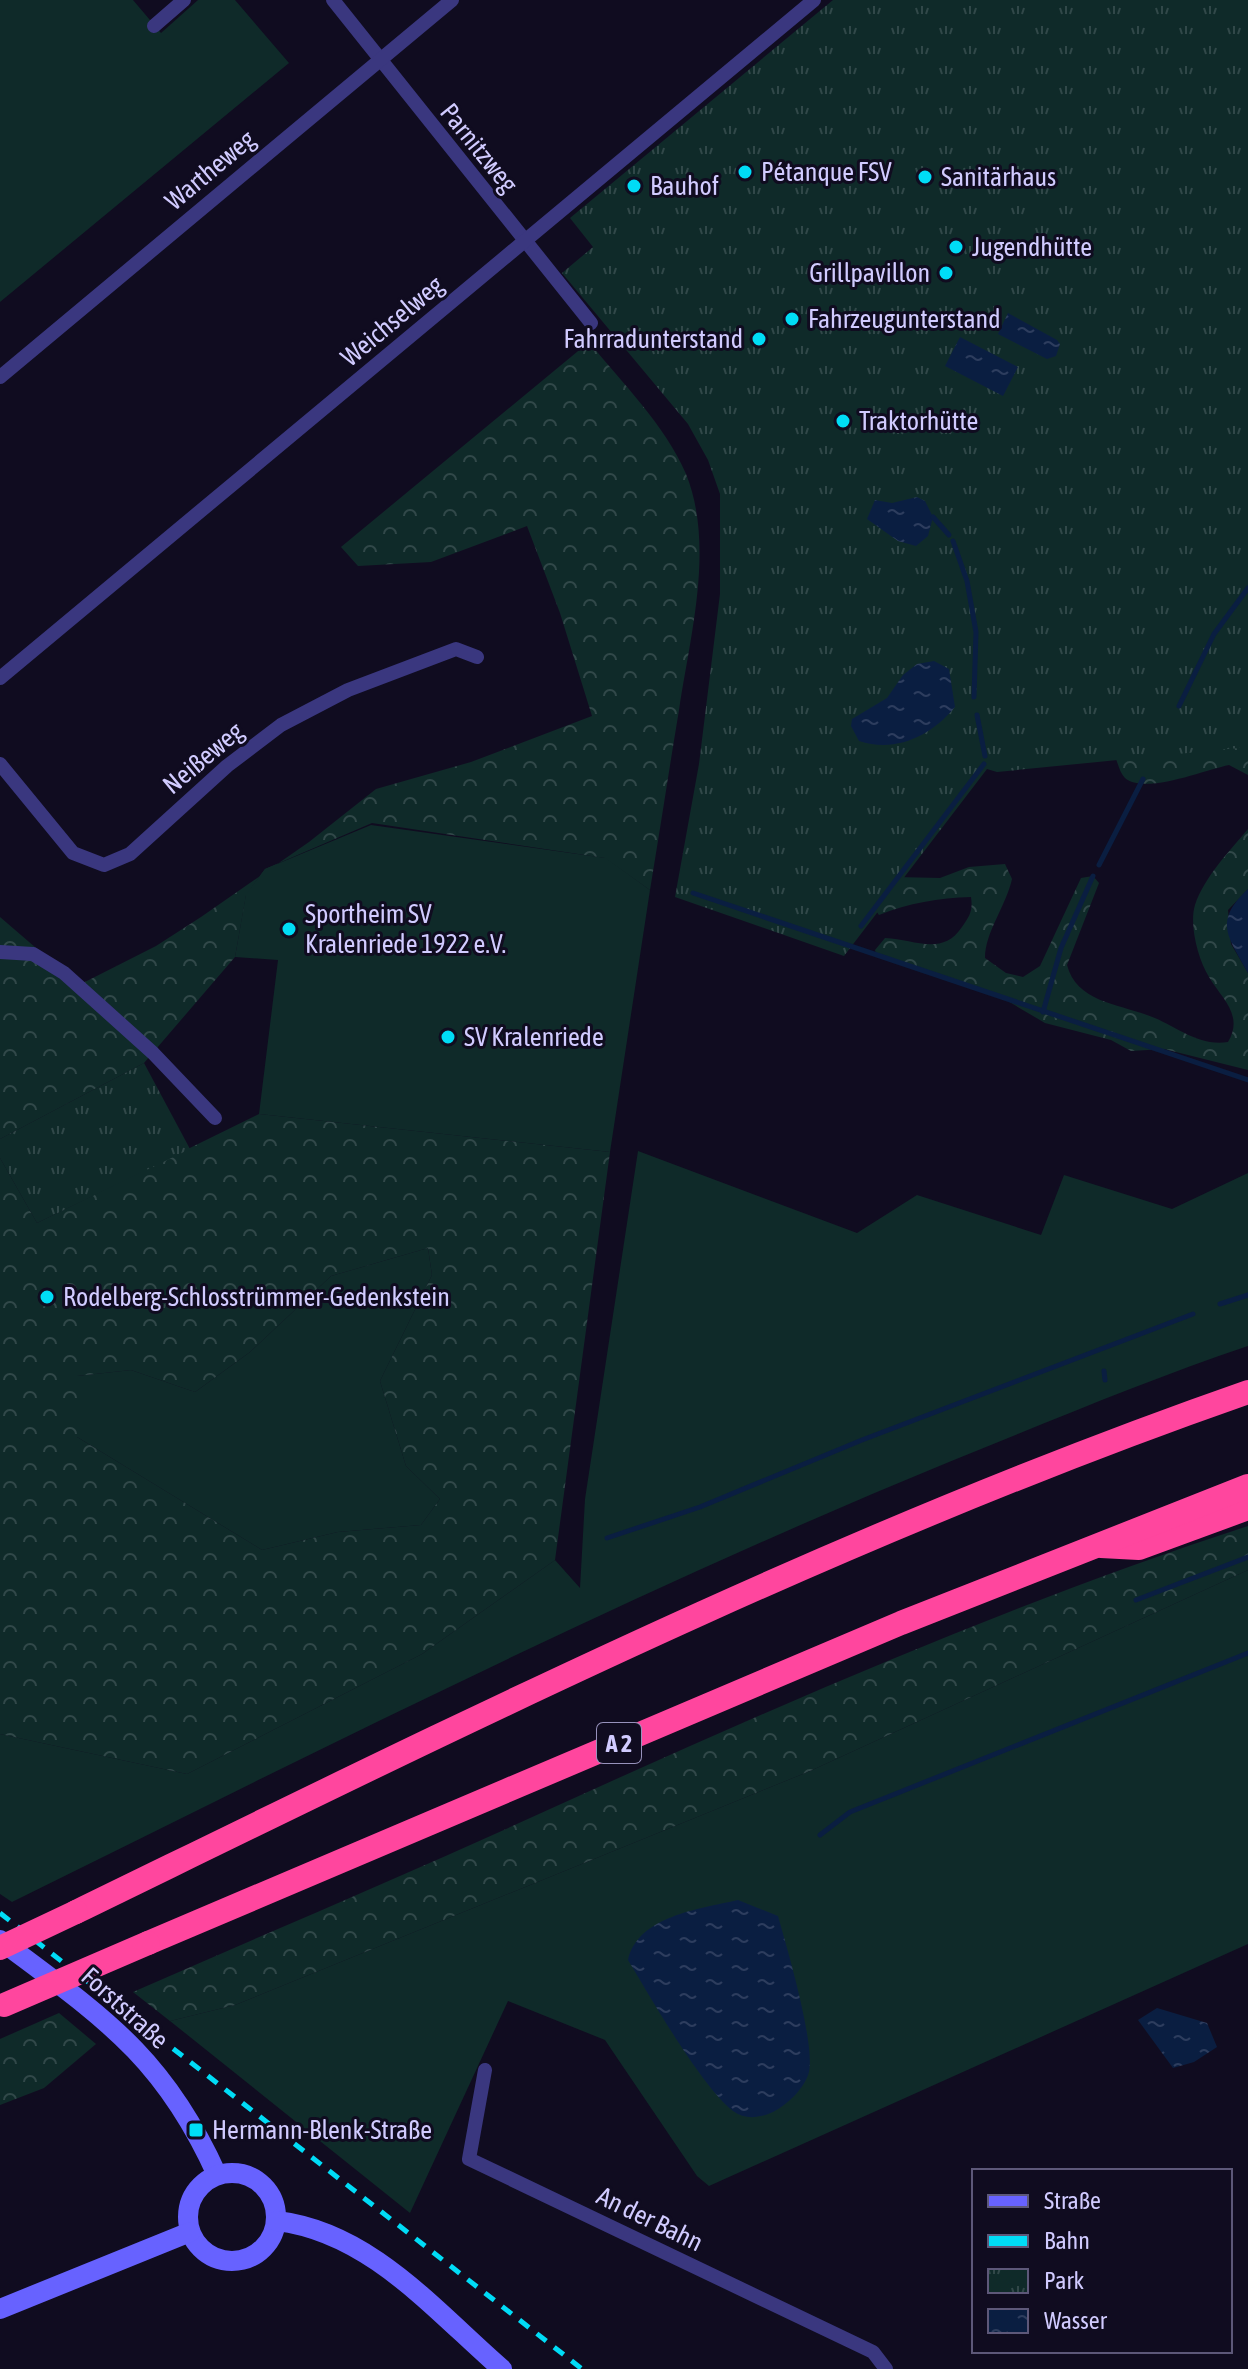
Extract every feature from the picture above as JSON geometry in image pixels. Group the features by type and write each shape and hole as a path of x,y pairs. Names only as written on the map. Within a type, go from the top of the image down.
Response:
{"highway":[{"path":"0,1948 503,1704 733,1597 1008,1481 1248,1392"},
{"name":"A 2","path":"2,2006 793,1668 1091,1546 1248,1486"},
{"path":"1091,1546 1139,1548 1248,1508"}],"main road":[{"name":"Forststraße","path":"0,1940 100,2016 144,2056 180,2104 217,2175"},
{"path":"239,2173 259,2182 273,2199 277,2221 270,2242 262,2250 253,2257 232,2262 202,2250 190,2232 188,2212 194,2193 217,2175 239,2173"},
{"path":"277,2221 328,2232 366,2252 502,2369"},
{"path":"0,2309 190,2232"}],"street":[{"path":"154,26 184,0"},
{"name":"Parnitzweg","path":"333,0 523,242 591,323"},
{"name":"Wartheweg","path":"0,377 452,0"},
{"name":"Weichselweg","path":"0,678 814,0"},
{"name":"Neißeweg","path":"0,764 73,853 104,865 130,854 227,766 315,705 456,649 477,657"},
{"path":"0,952 33,954 64,973 153,1053 215,1118"},
{"name":"An der Bahn","path":"485,2070 469,2159 873,2352 886,2369"}],"green space":[{"path":"0,0 133,0 161,33 198,0 235,0 289,63 0,302"},
{"path":"833,0 1248,0 1248,747 997,772 987,769 844,956 675,897 699,764 720,594 720,494 708,460 688,424 562,273 593,247 570,218"},
{"path":"589,342 667,438 686,474 699,531 694,622 650,890 605,858 372,823 278,863 376,789 471,762 592,716 560,613 527,526 431,562 358,566 341,547"},
{"path":"1248,725 1248,775 1229,765 1160,783 1134,783 1123,776 1115,756"},
{"name":"SV Kralenriede","path":"371,825 606,858 650,890 610,1152 259,1114 278,960 235,957 246,894 265,869"},
{"path":"1248,829 1248,889 1228,910 1231,944 1248,973 1248,1070 1164,1049 1131,1051 1111,1040 1045,1023 1006,1000 877,957 875,950 885,938 927,944 946,942 962,927 971,909 971,897 913,904 879,915 869,901 895,877 940,878 969,867 1005,864 1012,879 988,938 985,958 1006,973 1023,977 1040,966 1081,878 1093,876 1099,883 1067,965 1079,986 1099,999 1157,1019 1196,1038 1228,1042 1234,1024 1232,1015 1201,961 1193,913 1199,894 1211,874"},
{"path":"260,876 246,895 235,957 144,1063 0,1139 0,917 79,985 156,946"},
{"path":"144,1063 190,1149 37,1223 0,1158 0,1139"},
{"path":"259,1114 610,1152 555,1560 422,1654 187,1774 0,1734 0,1158 37,1223","holes":["428,1248 432,1275 380,1381 406,1466 440,1499 421,1525 338,1532 262,1550 77,1437 77,1376 131,1370 195,1392 250,1352 331,1276"]},
{"path":"638,1151 857,1233 917,1195 1041,1235 1064,1175 1172,1209 1248,1173 1248,1346 949,1462 711,1564 477,1674 12,1902 0,1894 0,1734 187,1774 422,1654 555,1560 580,1588 585,1499"},
{"path":"428,1248 432,1275 380,1381 406,1466 440,1499 421,1525 338,1532 262,1550 77,1437 77,1376 131,1370 195,1392 250,1352 331,1276"},
{"path":"1248,1526 1248,1570 810,1771 235,2005 170,2021 133,1992 895,1658 1070,1588"},
{"path":"1248,1570 1248,1944 709,2186 697,2176 605,2040 508,2001 410,2213 170,2021 235,2005 810,1771"},
{"path":"59,2013 96,2044 44,2088 0,2105 0,2039"}],"water":[{"path":"1008,313 1057,340 1060,344 1056,356 1047,359 998,334"},
{"path":"960,337 1018,367 1003,396 945,366"},
{"path":"917,497 925,501 933,517 928,536 916,546 898,541 867,519 875,500 892,503"},
{"path":"934,661 949,669 955,707 946,717 924,734 899,743 886,745 859,741 851,726 852,719 887,698 903,675 917,664"},
{"path":"1248,889 1248,973 1230,939 1227,920 1230,911"},
{"path":"738,1900 778,1916 799,1995 810,2058 807,2078 795,2095 773,2112 753,2117 733,2111 706,2082 628,1960 634,1945 657,1924 689,1911"},
{"path":"1157,2008 1207,2023 1217,2047 1194,2062 1173,2068 1138,2020"}],"waterway":[{"path":"933,517 949,535"},
{"path":"953,541 967,581 976,632 974,697"},
{"path":"1179,706 1214,634 1248,588"},
{"path":"977,715 985,756"},
{"path":"861,926 984,764"},
{"path":"1099,865 1143,779"},
{"path":"1043,1012 1061,948 1093,876"},
{"path":"693,893 1248,1080"},
{"path":"1220,1304 1248,1295"},
{"path":"607,1538 700,1507 862,1440 1193,1314"},
{"path":"1104,1371 1105,1380"},
{"path":"1136,1600 1248,1557"},
{"path":"820,1835 850,1812 1248,1653"}],"railway":[{"path":"0,1913 582,2369"}],"place":[{"name":"Pétanque FSV","path":"745,172"},
{"name":"Sanitärhaus","path":"925,177"},
{"name":"Bauhof","path":"634,186"},
{"name":"Jugendhütte","path":"956,247"},
{"name":"Grillpavillon","path":"946,273"},
{"name":"Fahrzeugunterstand","path":"792,319"},
{"name":"Fahrradunterstand","path":"759,339"},
{"name":"Traktorhütte","path":"843,421"},
{"name":"Sportheim SV Kralenriede 1922 e.V.","path":"289,929"},
{"name":"SV Kralenriede","path":"448,1037"},
{"name":"Rodelberg-Schlosstrümmer-Gedenkstein","path":"47,1297"},
{"name":"Hermann-Blenk-Straße","path":"196,2130"}]}
